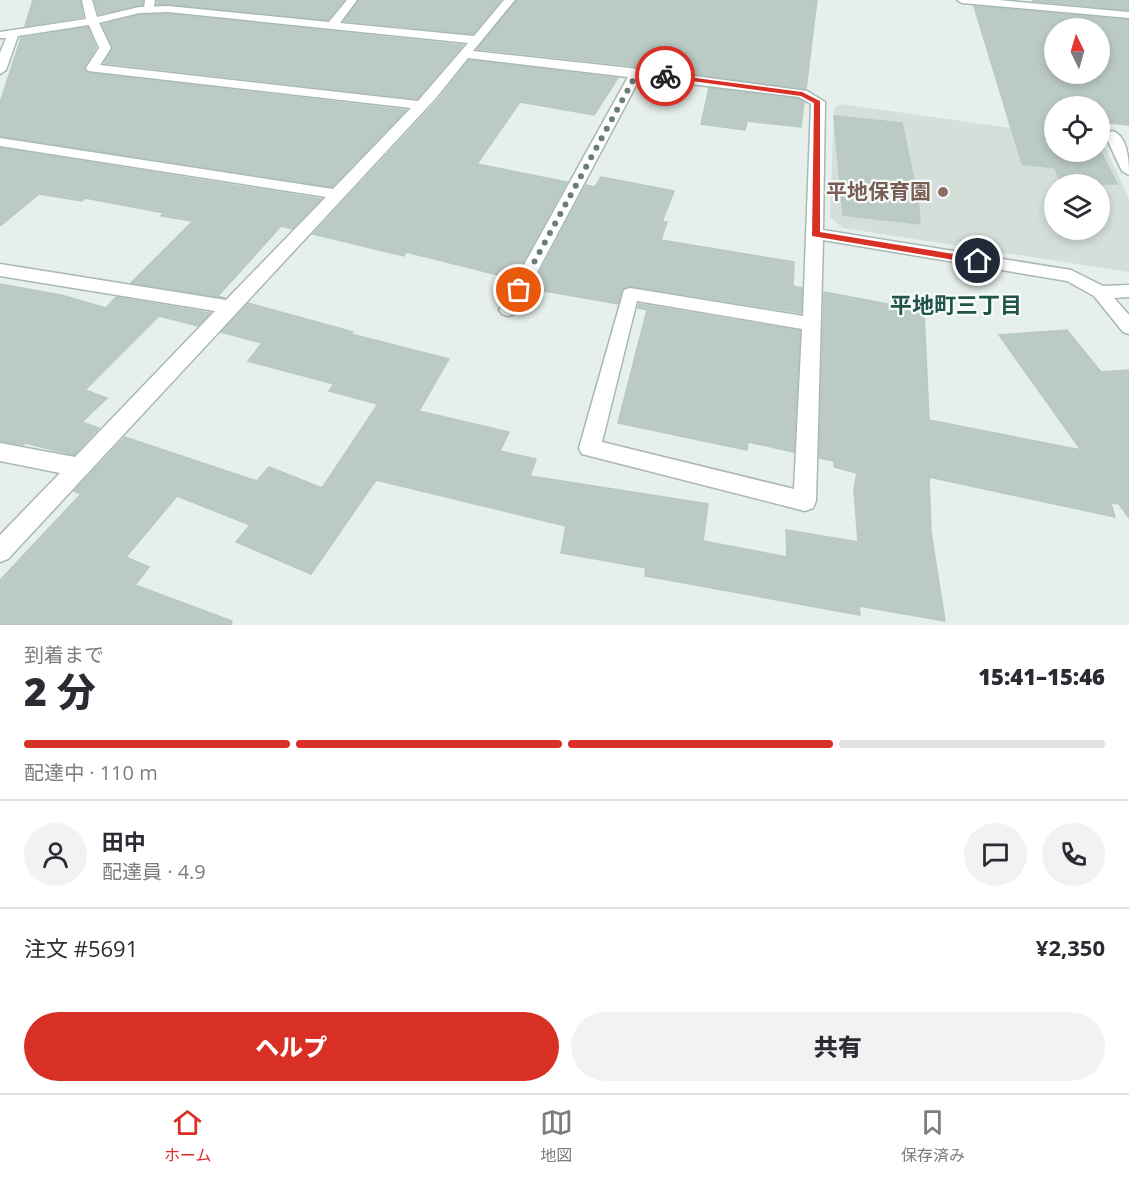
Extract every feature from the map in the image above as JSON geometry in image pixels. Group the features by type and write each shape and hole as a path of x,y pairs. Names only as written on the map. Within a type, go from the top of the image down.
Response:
{"street":[{"path":"87,0 92,21 105,48 92,69 421,105"},
{"path":"332,26 352,0"},
{"path":"0,550 421,105 510,0"},
{"path":"962,0 1129,15"},
{"path":"1087,0 1101,13"},
{"path":"0,35 92,21 149,5 233,12 332,26 477,40"},
{"path":"0,70 13,33"},
{"path":"465,54 636,75 672,77 813,97 818,102 815,234 812,324 805,501 590,448 630,294 812,324"},
{"path":"508,310 636,75"},
{"path":"1112,135 1129,171"},
{"path":"0,142 336,194"},
{"path":"815,234 1071,276 1100,292 1129,327"},
{"path":"0,270 228,307"},
{"path":"1100,292 1129,291"},
{"path":"0,452 78,467"}],"shaded area":[{"name":"平地保育園","path":"841,104 1044,133 1044,162 1110,162 1110,158 1129,199 1129,272 843,228 830,217 834,108"}],"building":[{"path":"33,0 80,0 83,17 25,26"},
{"path":"94,0 143,0 142,5 99,14"},
{"path":"157,0 344,0 328,20 157,4"},
{"path":"359,0 501,0 473,34 344,21"},
{"path":"517,0 817,0 806,89 626,65 477,49"},
{"path":"1129,0 1129,10 1033,1"},
{"path":"974,6 1107,18 1044,18 1044,84 1110,84 1110,18 1129,20 1129,125 1110,123 1110,96 1044,96 1044,162 1106,162 1117,184 1110,184 1110,174 1057,174 1055,168 1022,164"},
{"path":"168,14 463,45 417,99 104,63 113,47 102,25 139,15"},
{"path":"88,27 96,48 84,67 88,73 406,110 332,187 0,136 0,103 21,38"},
{"path":"469,60 618,78 594,115 520,102 477,164 567,182 514,279 406,252 404,256 313,234 438,100"},
{"path":"709,88 798,99 804,102 801,127 747,121 745,130 701,124"},
{"path":"834,116 902,123 918,200 920,224 843,215"},
{"path":"0,148 321,199 292,229 281,226 218,296 225,298 131,283 193,221 85,198 82,201 39,194 0,226"},
{"path":"601,177 674,191 662,222 667,222 661,240 794,262 793,286 802,288 801,313 630,286 622,289 618,304 544,291 546,286 534,283 586,185 595,187"},
{"path":"0,284 61,295 106,308 116,297 210,313 198,326 159,316 85,390 107,398 82,422 99,428 74,455 25,443 23,445 0,441"},
{"path":"824,292 924,311 929,420 1081,450 999,335 1067,330 1101,372 1129,370 1129,518 1119,504 1111,503 1115,517 929,477 931,532 945,621 859,606 860,615 645,576 646,568 561,553 566,526 376,480 311,574 236,542 250,525 177,496 126,557 149,567 135,585 232,621 231,625 0,625 0,580 81,494 74,491 125,437 257,481 269,467 322,488 378,404 329,391 334,384 248,361 262,343 221,332 248,303 353,332 351,334 449,359 419,411 509,432 500,451 536,459 530,476 708,504 703,541 787,557 786,530 858,542 854,489 857,473 834,467 834,461 819,458"},
{"path":"639,304 800,331 794,452 748,442 747,450 618,423 647,310 638,308"}],"way so far":[{"path":"519,290 636,75 665,76"}],"place":[{"name":"平地保育園","path":"943,192"}],"district":[{"name":"平地町三丁目","path":"956,305"}],"route":[{"path":"665,76 802,94 813,97 818,102 815,234 978,261"}]}
